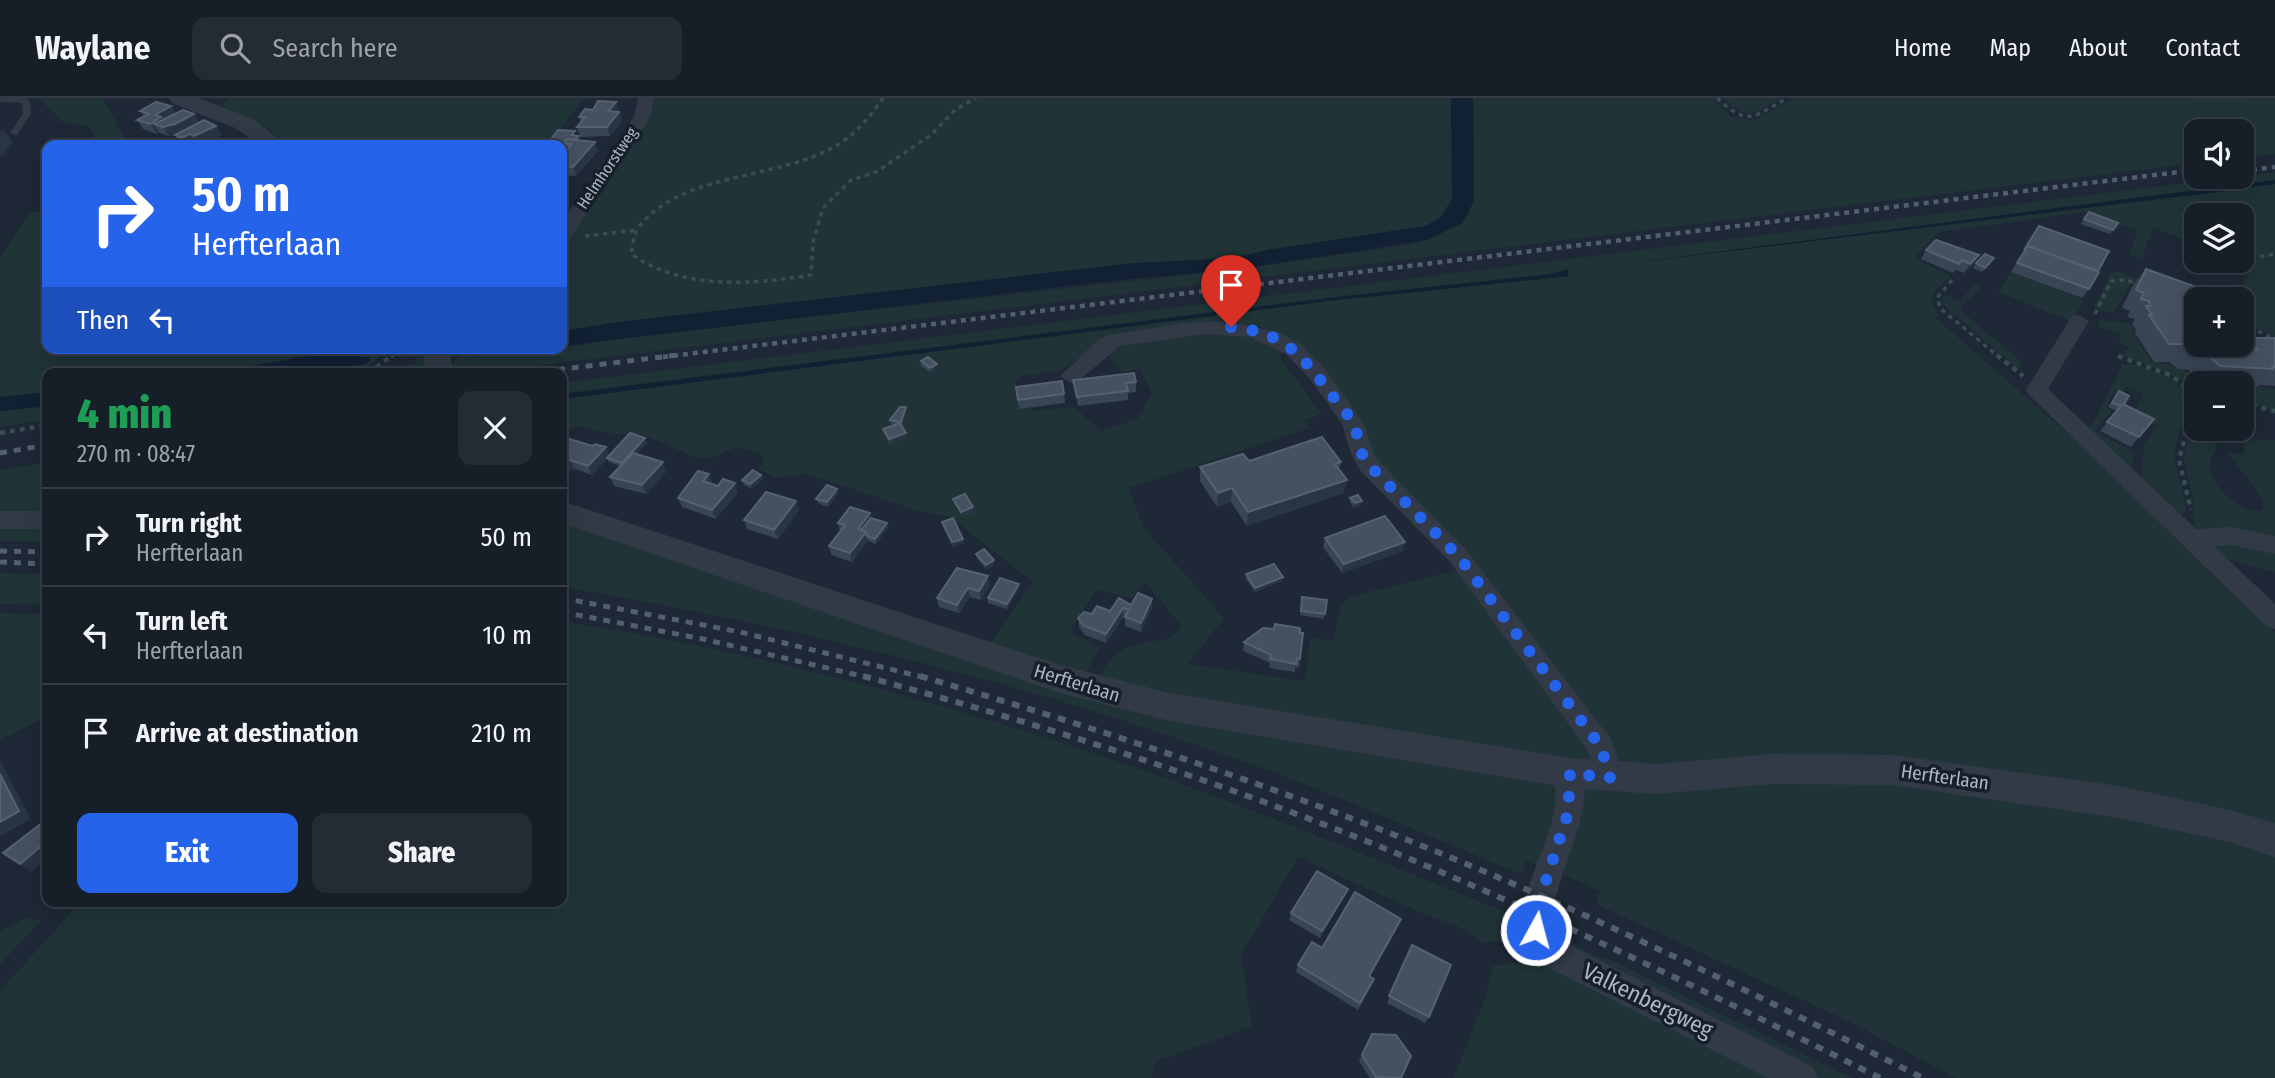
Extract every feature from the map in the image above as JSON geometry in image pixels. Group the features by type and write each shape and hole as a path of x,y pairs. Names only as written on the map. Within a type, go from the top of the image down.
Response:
{"street":[{"path":"180,98 243,122 269,140"},
{"name":"Helmhorstweg","path":"568,237 642,117 646,98"},
{"path":"2086,322 2037,390 2275,619"},
{"path":"1071,376 1105,344 1116,340 1231,327 1268,333 1295,350 1352,422 1358,450 1367,463 1459,557 1601,747 1610,778"},
{"name":"Herfterlaan","path":"567,514 1106,694 1209,715 1610,778 1694,777 1772,769 1892,770 2119,802 2231,826 2275,840"},
{"path":"0,520 42,520"},
{"path":"2185,530 2275,545"},
{"name":"Valkenbergweg","path":"1570,773 1568,813 1541,896 1538,941 1546,951 1802,1078"}],"lane":[{"path":"0,99 26,101 27,114 14,133"}],"path":[{"path":"883,98 865,124 833,148 787,166 706,187 660,207 636,230 631,254 645,267 698,279 777,282 811,275 813,242 823,208 851,180 876,172 932,135 955,110 976,98"},
{"path":"1717,98 1735,114 1749,118 1787,98"},
{"path":"568,237 636,230"},
{"path":"2254,258 2275,254"},
{"path":"1952,280 1937,298 1941,309 2012,370 2027,377"},
{"path":"2086,322 2095,313 2111,281 2125,280 2144,285"},
{"path":"2254,329 2275,340"},
{"path":"375,368 395,354"},
{"path":"2118,356 2171,375 2183,384 2190,418 2179,460 2191,504 2185,530"},
{"path":"2254,406 2275,411"},
{"path":"0,433 42,426"}],"green space":[{"path":"38,98 102,98 126,140 94,140 93,132 88,126 64,123"},
{"path":"230,98 585,98 551,140 282,140 265,127 222,106"},
{"path":"654,98 1451,98 1452,199 1441,217 1426,226 1267,250 1236,258 1122,264 567,330 567,239 641,128"},
{"path":"1473,98 1712,98 1730,116 1752,121 1795,98 2275,98 2275,154 2254,157 2254,119 2184,119 2184,164 516,368 450,368 461,354 475,354 474,357 493,354 567,354 567,347 636,336 1240,269 1407,245 1427,240 1469,214 1474,200"},
{"path":"1723,98 1782,98 1758,111 1746,113"},
{"path":"2275,172 2275,180 2254,183 2254,175"},
{"path":"2184,183 2184,189 2205,189 1624,264 2234,189 2254,189 2254,187 2275,184 2275,338 2254,327 2254,287 2242,287 2246,273 2254,273 2254,203 2184,203 2184,240 2153,227 2142,258 2129,254 2138,231 2084,212 1940,232 1914,258 1950,276 1936,290 1931,300 1939,316 1936,318 2101,463 2275,632 2275,828 1726,766 1621,764 1367,450 1278,333 1253,325 1222,321 1112,335 1062,369 1026,375 1015,381 1025,405 1034,411 1074,407 1101,431 1137,419 1152,394 1140,369 1121,372 1111,359 1110,352 1119,345 1234,331 1243,332 1285,353 1278,355 1322,414 1304,420 1310,428 1129,488 1143,527 1224,618 1188,664 1305,681 1310,638 1334,641 1341,604 1352,596 1457,570 1598,763 1148,690 1100,675 1107,663 1123,649 1173,637 1181,625 1144,581 1131,599 1097,589 1070,632 1101,647 1082,679 989,646 1033,582 950,517 920,511 807,474 776,478 758,469 763,463 762,455 737,447 708,459 697,458 642,434 617,434 577,426 567,432 567,398 1337,300 1569,276 1560,273 1336,297 567,393 567,382"},
{"path":"42,211 42,354 384,354 366,368 342,368 367,364 369,358 302,356 243,368 42,368 42,393 0,397 0,259 29,213"},
{"path":"2011,272 2084,300 2072,322 1998,292"},
{"path":"2118,272 2184,293 2184,304 2130,284 2114,313 2094,308 2111,273"},
{"path":"1976,283 1983,286 1959,309 2022,362 2018,369 1941,303 1945,295 1960,301"},
{"path":"2099,320 2129,323 2152,362 2185,371 2184,382 2124,356 2129,347 2119,343 2121,335 2099,327"},
{"path":"426,354 427,368 382,368 415,364 417,356 397,357"},
{"path":"2123,364 2137,365 2174,381 2184,395 2184,414 2175,457 2186,510 2181,515 2142,483 2144,444 2157,425 2133,414 2144,394 2126,387 2120,396 2113,393 2106,407 2112,411 2095,430 2135,453 2131,468 2088,433"},
{"path":"2257,385 2275,389 2275,410 2254,405 2254,388 2258,388"},
{"path":"42,407 42,421 0,427 0,411"},
{"path":"2275,440 2275,540 2194,528 2194,501 2183,458 2188,441 2215,441 2210,464 2212,475 2221,491 2244,507 2261,511 2264,506 2257,490 2227,453 2244,454 2245,441"},
{"path":"42,463 42,515 0,515 0,470"},
{"path":"567,520 1054,685 1551,779 1560,790 1542,867 1526,861 1521,874 1262,768 1090,710 916,661 740,620 567,588"},
{"path":"0,525 42,525 42,542 0,541"},
{"path":"2214,542 2275,549 2275,573 2220,557 2213,549"},
{"path":"0,573 42,574 42,605 0,604"},
{"path":"0,613 42,614 42,719 0,740"},
{"path":"567,622 640,634 796,668 874,687 1028,732 1179,783 1523,919 1523,935 1520,940 1482,942 1457,926 1298,857 1241,955 1252,1026 1155,1062 1152,1078 0,1078 0,991 76,907 567,907"},
{"path":"1935,781 2275,847 2275,1078 1956,1078 1852,1023 1596,904 1600,891 1556,871 1585,786"},
{"path":"26,918 41,921 0,964 0,932"},
{"path":"1569,941 1852,1078 1813,1078 1566,955"},
{"path":"1541,959 1785,1078 1454,1078 1486,995 1493,966"}],"water":[{"path":"1451,98 1473,98 1474,200 1462,223 1427,240 1240,269 1118,280 567,345 567,330 618,322 1135,263 1236,258 1266,250 1426,226 1441,217 1452,199"},
{"path":"2275,180 2275,184 2254,187 2254,183"},
{"path":"2205,189 2240,189 2226,191 1624,264"},
{"path":"1567,269 1569,276 1337,300 567,398 567,393 1336,297 1552,274"},
{"path":"334,355 370,358 367,364 342,368 236,368 297,358"},
{"path":"42,393 42,407 0,411 0,397"}],"building":[{"path":"598,101 616,102 608,111 619,112 607,127 577,127 585,117 579,117 585,109 593,110"},
{"path":"156,102 171,106 155,115 161,117 150,124 137,120 149,114 140,111"},
{"path":"183,110 194,114 163,127 154,124"},
{"path":"204,120 216,126 194,136 190,134 181,138 175,135"},
{"path":"558,130 575,131 572,135 579,136 573,140 550,140"},
{"path":"566,140 595,142 573,167 567,166 567,149 571,144 567,144"},
{"path":"2089,212 2118,223 2113,230 2084,219"},
{"path":"2039,226 2109,251 2098,271 2028,246 2024,250"},
{"path":"1936,240 1979,255 1970,264 1962,260 1959,264 1926,250"},
{"path":"2028,246 2099,272 2089,289 2017,263"},
{"path":"1985,254 1994,258 1985,268 1976,263"},
{"path":"2146,269 2197,287 2184,287 2184,344 2169,344 2149,315 2152,315 2146,306 2150,306 2149,301 2141,299 2144,293 2136,290"},
{"path":"2254,338 2275,338 2273,369 2220,366 2210,357 2254,357 2254,350 2258,350 2254,345"},
{"path":"928,357 937,364 930,368 921,361"},
{"path":"1134,373 1136,382 1126,383 1128,391 1077,397 1073,380"},
{"path":"1062,381 1064,394 1018,400 1016,387"},
{"path":"2119,391 2129,396 2121,406 2112,403"},
{"path":"2123,404 2154,419 2139,437 2107,422"},
{"path":"900,407 906,407 901,422 890,420"},
{"path":"900,423 906,433 889,439 883,429"},
{"path":"630,433 645,438 622,463 607,458"},
{"path":"1322,437 1341,462 1335,464 1347,480 1248,512 1232,488 1218,493 1200,467 1243,454 1249,461"},
{"path":"567,438 606,447 588,466 567,460"},
{"path":"633,453 663,462 642,485 610,477"},
{"path":"753,470 761,475 750,484 742,480"},
{"path":"698,471 709,474 703,481 718,486 723,479 735,483 712,510 678,498"},
{"path":"827,485 837,489 827,502 816,499"},
{"path":"766,492 796,501 774,530 744,520"},
{"path":"965,494 973,507 961,512 953,499"},
{"path":"1358,495 1362,501 1355,503 1350,498"},
{"path":"850,507 870,513 858,529 866,532 850,553 829,546 845,525 838,523"},
{"path":"1385,516 1405,542 1344,564 1325,538"},
{"path":"871,518 887,523 875,539 861,530"},
{"path":"953,518 963,539 952,542 942,522"},
{"path":"984,549 994,560 986,565 976,554"},
{"path":"1274,564 1283,577 1255,588 1246,574"},
{"path":"957,568 988,576 979,591 968,588 957,605 937,598"},
{"path":"1000,578 1019,584 1007,604 988,598"},
{"path":"1138,593 1152,599 1141,623 1125,617 1129,610 1123,608 1106,634 1084,626 1078,618 1084,612 1092,614 1097,606 1110,611 1119,598 1131,605"},
{"path":"1302,597 1327,600 1325,614 1301,611"},
{"path":"1275,624 1300,628 1300,633 1303,633 1300,659 1297,658 1296,664 1270,659 1271,655 1244,642 1263,628 1274,629"},
{"path":"0,774 19,811 0,822"},
{"path":"42,823 42,845 20,864 3,853"},
{"path":"1317,871 1348,889 1322,931 1291,913"},
{"path":"1355,892 1401,919 1369,976 1374,979 1360,1003 1298,965 1312,942 1322,948"},
{"path":"1412,945 1451,965 1429,1017 1389,996"},
{"path":"1372,1034 1396,1035 1411,1056 1401,1078 1376,1077 1362,1055"}],"railway":[{"path":"2254,170 2275,167"},
{"path":"663,357 2184,171"},
{"path":"567,368 678,355"},
{"path":"0,453 42,446"},
{"path":"0,551 42,552"},
{"path":"0,562 42,564"},
{"path":"567,599 740,632 926,678"},
{"path":"567,613 703,639 870,678"},
{"path":"863,676 870,678"},
{"path":"920,676 1177,756 1430,849 1617,930 1923,1078"},
{"path":"870,678 1128,755 1258,800 1386,849 1635,959 1880,1078"}],"route":[{"path":"1231,327 1268,333 1295,350 1308,364 1352,422 1358,450 1367,463 1459,557 1601,747 1607,760 1610,778 1570,773 1568,813 1541,896 1536,930"}]}
